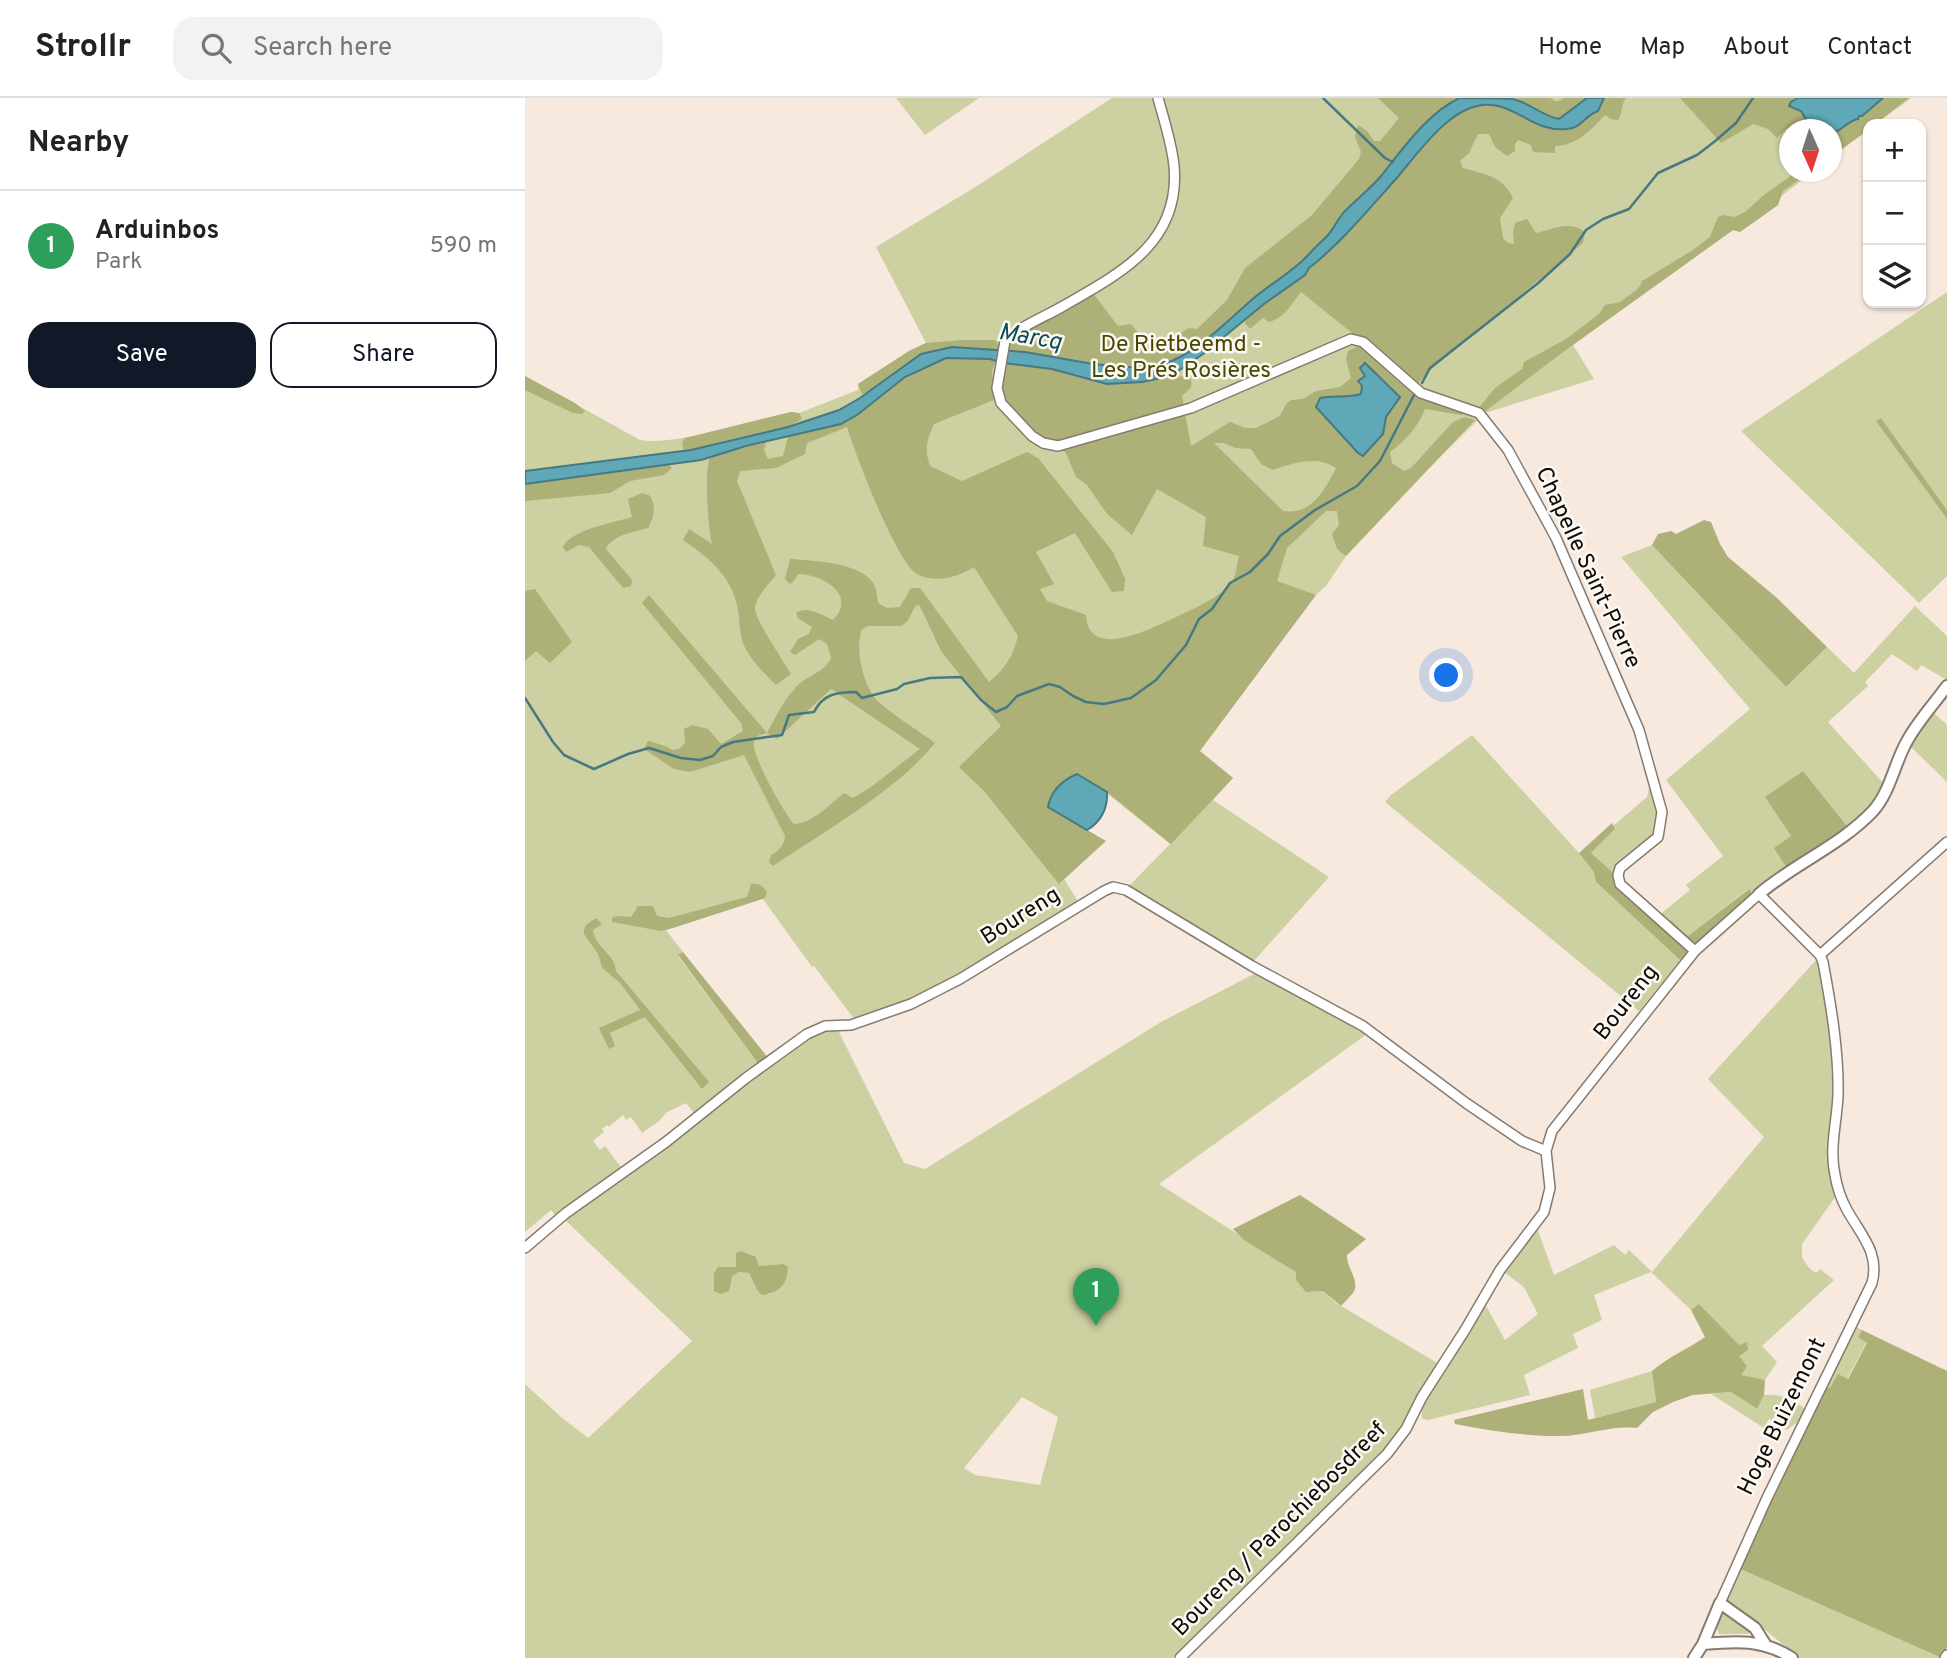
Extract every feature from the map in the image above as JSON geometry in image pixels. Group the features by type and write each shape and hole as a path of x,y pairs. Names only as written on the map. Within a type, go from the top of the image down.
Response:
{"street":[{"name":"Chapelle Saint-Pierre","path":"1158,98 1174,164 1174,189 1158,237 1143,255 1117,273 1022,328 1003,344 997,388 1001,403 1033,436 1058,446 1191,408 1351,339 1363,342 1422,393 1479,414 1508,450 1556,538 1623,690 1651,768 1662,813 1661,828 1652,843 1620,867 1620,884 1695,951"},
{"name":"Boureng","path":"525,1248 566,1213 666,1142 746,1078 807,1034 825,1026 851,1025 873,1019 911,1004 960,979 1113,887 1125,890 1252,966 1363,1026 1522,1141 1546,1151 1552,1131 1695,951 1774,881 1855,827 1874,810 1888,788 1907,740 1947,686"},
{"path":"1759,894 1820,956 1947,842"},
{"name":"Hoge Buizemont","path":"1694,1658 1703,1644 1767,1498 1872,1283 1875,1265 1871,1249 1844,1205 1834,1173 1832,1149 1837,1112 1837,1078 1825,973 1820,956"},
{"name":"Boureng / Parochiebosdreef","path":"1180,1658 1377,1464 1406,1430 1422,1397 1500,1270 1544,1212 1550,1188 1546,1151"},
{"path":"1720,1603 1755,1628 1765,1644"},
{"path":"1703,1644 1751,1641 1765,1644 1792,1658"}],"green space":[{"path":"896,98 979,98 925,135"},
{"name":"De Rietbeemd - Les Prés Rosières","path":"1112,98 1911,98 1883,119 1863,119 1863,134 1842,150 1842,119 1779,119 1779,182 1800,182 1780,197 1778,205 1740,232 1733,230 1573,345 1594,379 1485,413 1346,556 1326,586 1316,595 1199,751 1233,778 1213,800 1329,877 1252,963 1128,887 1170,844 1099,787 1060,884 1064,879 1079,903 914,999 855,1020 814,966 812,967 763,899 666,930 683,952 678,956 760,1066 696,1116 686,1103 667,1112 642,1133 631,1117 626,1120 623,1115 609,1127 607,1125 602,1129 604,1132 593,1141 600,1150 605,1146 623,1170 557,1217 551,1210 525,1232 525,376 640,440 656,441 694,436 791,412 799,413 858,390 858,384 926,343 876,247 977,186","holes":["593,931 598,942 613,960 616,971 702,1088 645,1016 610,1033 640,1010 620,983 602,968 598,954 585,935"]},
{"path":"1378,98 1460,98 1427,122 1303,260 1189,352 1158,366 1141,370 1025,352 1008,352 1006,347 1009,340 1092,292 1118,326 1131,324 1140,335 1143,347 1160,345 1189,328 1197,329 1227,300 1245,268 1312,215 1359,159 1361,152 1355,137 1358,125 1367,131 1374,141 1380,141 1399,118"},
{"path":"1511,98 1550,98 1557,102 1564,98 1587,98 1559,119"},
{"path":"1604,98 1626,98 1618,120 1605,115 1576,140 1555,146 1555,153 1533,152 1531,145 1518,140 1515,151 1507,156 1495,147 1489,134 1478,134 1469,153 1460,161 1463,168 1498,180 1509,191 1513,198 1500,218 1503,238 1508,243 1514,244 1515,223 1527,219 1536,233 1561,226 1579,228 1585,232 1583,243 1427,373 1417,385 1301,292 1288,310 1275,320 1269,322 1263,318 1250,329 1244,322 1305,275 1364,215 1432,137 1465,110 1477,106 1502,107 1543,126 1566,129 1576,126 1598,111"},
{"path":"1680,98 1909,98 1882,119 1863,119 1863,134 1842,149 1842,119 1779,119 1777,138 1768,129 1753,124 1721,143"},
{"path":"1782,182 1796,182 1783,191 1778,205 1740,232 1733,230 1483,413 1477,410 1495,388 1522,369 1524,362 1566,339 1599,314 1605,305 1620,302 1635,291 1642,281 1693,250 1710,237 1718,217 1734,217 1745,212"},
{"path":"1947,292 1947,510 1881,418 1877,421 1947,519 1947,576 1919,603 1741,431"},
{"path":"995,340 999,346 998,350 953,347 921,354 862,394 858,384 909,351 926,343"},
{"path":"1363,344 1412,389 1472,412 1461,415 1425,409 1411,433 1390,452 1392,463 1404,471 1411,468 1453,422 1465,417 1475,420 1346,556 1337,549 1332,534 1339,525 1337,511 1326,511 1287,548 1277,581 1316,595 1200,751 1233,778 1171,844 1107,792 1078,774 1048,807 1106,841 1059,884 984,791 959,767 1001,726 941,651 920,606 916,605 902,626 868,626 862,629 859,645 861,664 866,682 878,702 935,743 901,778 880,794 773,866 769,862 771,855 781,848 785,836 744,755 690,772 674,769 644,749 648,741 672,750 679,749 685,743 684,729 692,725 708,729 721,744 743,731 741,723 642,603 649,595 767,733 792,692 801,682 824,667 831,658 827,644 819,639 795,655 790,652 798,639 809,634 812,627 798,618 796,613 810,610 833,620 840,611 839,594 826,582 798,574 790,584 785,579 790,559 837,564 860,572 875,586 878,603 887,608 900,607 911,588 920,588 989,682 1008,662 1018,636 974,567 954,576 932,579 917,574 908,565 877,506 847,427 807,443 805,454 776,468 740,471 737,481 776,575 760,595 755,609 791,674 776,685 757,666 743,643 735,598 725,578 711,561 683,540 689,529 712,544 707,486 710,457 766,442 764,450 768,459 783,456 788,437 848,421 905,378 946,358 976,357 996,360 992,371 994,400 934,424 927,445 930,466 962,481 1027,452 1038,458 1113,552 1125,579 1124,591 1112,592 1075,533 1036,552 1054,584 1040,589 1047,601 1086,615 1089,629 1097,636 1121,638 1162,624 1204,604 1220,593 1233,579 1239,556 1203,546 1206,517 1157,489 1132,535 1107,514 1087,485 1076,477 1066,453 1052,440 1039,435 1025,424 1004,400 1001,387 1003,363 1052,369 1107,384 1161,378 1178,371 1180,377 1189,373 1191,386 1182,396 1191,446 1230,422 1245,428 1256,428 1280,416 1291,400 1303,399 1316,391 1340,387 1351,378 1346,359 1348,351","holes":["1214,443 1251,449 1261,464 1273,470 1313,461 1336,468 1316,500 1302,509 1283,511","831,689 920,749 853,798 844,793 814,817 794,824 769,784 754,749 754,742 759,736 767,733 777,739"]},
{"path":"525,376 585,411 582,414 573,413 525,390"},
{"path":"791,412 799,413 802,419 788,427 684,451 682,442 685,438"},
{"path":"1881,418 1947,510 1947,519 1876,421"},
{"path":"669,465 672,468 664,475 630,481 610,493 525,501 525,484 644,466 649,468"},
{"path":"642,493 649,495 654,507 648,528 618,537 606,549 632,580 631,586 623,588 589,547 579,545 566,552 563,547 584,531 632,517 628,499"},
{"path":"1704,520 1711,522 1728,557 1777,598 1827,647 1786,687 1652,545 1658,534 1671,531 1676,534"},
{"path":"1652,545 1786,687 1827,647 1854,673 1915,606 1947,636 1947,680 1921,665 1917,671 1892,654 1865,682 1868,686 1828,722 1884,784 1869,807 1847,826 1803,771 1766,798 1791,836 1775,848 1786,867 1752,893 1748,889 1688,936 1670,921 1667,923 1658,916 1690,890 1686,885 1723,856 1666,780 1750,709 1621,557"},
{"path":"535,589 572,642 550,663 536,651 525,661 525,591"},
{"path":"1933,712 1947,725 1947,782 1908,744"},
{"path":"1472,735 1579,853 1595,872 1596,882 1680,960 1639,1011 1385,802"},
{"path":"1803,771 1847,826 1786,867 1774,848 1791,836 1765,797"},
{"path":"1650,784 1656,806 1655,831 1623,860 1612,874 1591,853 1615,829 1613,826 1647,797"},
{"path":"1612,823 1615,829 1591,853 1611,871 1618,887 1663,927 1670,920 1688,936 1749,889 1752,893 1680,960 1596,882 1594,872 1579,853"},
{"path":"751,884 764,888 767,892 765,898 673,928 661,931 612,922 612,918 618,916 631,917 638,906 653,906 657,916 669,918 747,897"},
{"path":"596,918 602,924 593,930 598,942 613,960 616,971 709,1082 702,1089 645,1017 610,1033 615,1046 609,1049 599,1028 640,1010 620,983 602,968 598,954 584,934 587,924"},
{"path":"683,952 769,1059 760,1066 678,955"},
{"path":"1817,959 1823,975 1831,1052 1833,1102 1829,1156 1836,1196 1802,1244 1802,1258 1810,1269 1816,1273 1820,1269 1834,1280 1762,1346 1777,1362 1765,1380 1740,1375 1739,1346 1699,1304 1691,1310 1651,1272 1594,1295 1602,1320 1573,1334 1578,1348 1524,1375 1530,1395 1428,1420 1422,1419 1422,1405 1485,1304 1505,1340 1538,1314 1524,1287 1504,1272 1537,1228 1554,1275 1614,1245 1625,1255 1629,1250 1652,1272 1764,1137 1708,1079"},
{"path":"1256,973 1367,1034 1159,1184 1297,1272 1311,1292 1323,1291 1336,1303 1439,1364 1405,1424 1383,1452 1172,1658 525,1658 525,1384 588,1438 692,1341 564,1219 655,1155 802,1042 826,1031 838,1030 904,1163 925,1169 1161,1022","holes":["756,1257 759,1266 783,1264 771,1294 762,1294 757,1290 749,1273 734,1274 729,1284 718,1267 736,1267","1022,1397 1058,1417 1040,1485 975,1475 964,1468"]},
{"path":"1300,1195 1366,1239 1347,1255 1355,1288 1341,1306 1323,1291 1306,1292 1296,1280 1296,1272 1244,1240 1233,1229"},
{"path":"741,1251 756,1257 759,1266 783,1264 788,1267 781,1287 762,1295 749,1273 738,1272 732,1277 729,1291 721,1294 714,1291 714,1273 718,1267 736,1267 736,1253"},
{"path":"1699,1304 1739,1345 1747,1342 1748,1350 1739,1356 1747,1366 1741,1375 1765,1380 1764,1395 1757,1409 1731,1392 1693,1395 1673,1402 1653,1412 1637,1428 1618,1428 1569,1436 1507,1433 1455,1424 1454,1420 1583,1389 1588,1420 1656,1402 1652,1371 1705,1337 1691,1310"},
{"path":"1856,1327 1862,1330 1858,1337 1867,1342 1847,1379 1830,1389 1824,1386"},
{"path":"1862,1330 1947,1371 1947,1647 1942,1658 1738,1568 1824,1386 1830,1388 1838,1374 1848,1379 1867,1343 1858,1337"},
{"path":"1652,1371 1656,1402 1595,1418 1590,1390"},
{"path":"1731,1392 1757,1409 1764,1395 1776,1395 1787,1398 1807,1411 1803,1418 1787,1430 1769,1419 1764,1428 1711,1394"},
{"path":"1738,1568 1942,1658 1800,1658 1725,1598"},
{"path":"1726,1612 1749,1629 1749,1634 1719,1634 1716,1625 1720,1615"}],"water":[{"path":"1460,98 1512,99 1559,119 1587,98 1604,98 1598,111 1567,129 1542,126 1512,111 1490,105 1465,110 1454,117 1432,137 1364,215 1305,275 1178,371 1142,382 1107,384 1052,369 990,359 946,358 905,377 857,415 841,424 746,446 701,460 525,484 525,471 691,450 788,427 839,410 921,354 952,347 1025,352 1141,370 1174,360 1203,342 1303,260 1427,122"},
{"path":"1798,98 1883,98 1858,119 1842,128 1842,119 1806,119 1801,111 1789,106"},
{"path":"1365,363 1400,397 1386,417 1383,434 1363,456 1316,407 1320,398 1361,394 1362,386 1358,381 1365,376 1360,368"},
{"path":"1077,774 1107,792 1103,814 1087,830 1048,807 1058,787"}],"waterway":[{"path":"1323,98 1385,158 1393,162"},
{"path":"1422,383 1430,368 1537,284 1570,254 1586,230 1603,219 1629,209 1658,173 1697,155 1714,142 1736,123 1753,98"},
{"path":"525,698 564,755 594,769 649,748 681,758 700,760 713,756 721,747 733,742 782,735 789,715 814,712 822,701 831,695 856,692 862,698 930,678 961,677 981,700 996,712 1007,707 1017,696 1049,684 1060,687 1086,702 1104,704 1131,698 1156,680 1186,645 1199,619 1212,609 1230,583 1250,572 1268,554 1280,536 1315,510 1357,486 1380,461 1414,395"}],"place":[{"name":"Arduinbos","path":"1096,1326"}],"water label":[{"name":"Marcq","path":"1030,338"}]}
